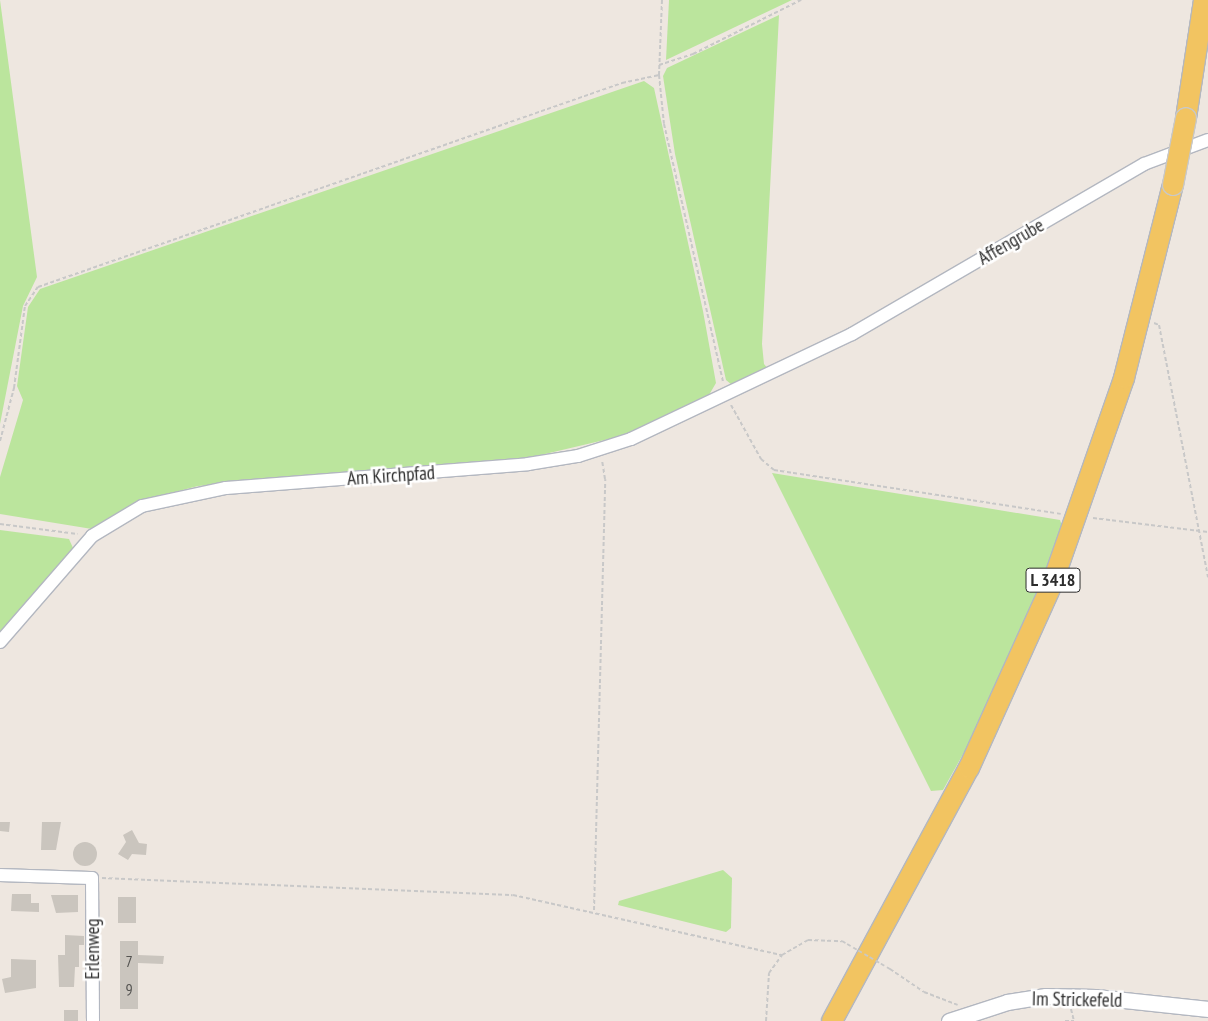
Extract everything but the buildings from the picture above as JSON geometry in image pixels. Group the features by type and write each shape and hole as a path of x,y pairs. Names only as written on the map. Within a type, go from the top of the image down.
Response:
{"main road":[{"name":"L 3418","path":"832,1021 969,768 1052,584 1124,378 1172,185 1186,118 1204,0"}],"street":[{"name":"Affengrube","path":"817,352 1144,164 1208,140"},
{"name":"Am Kirchpfad","path":"0,642 92,536 142,506 199,491 494,467 598,451 726,397 817,352"},
{"path":"0,875 92,878"},
{"name":"Erlenweg","path":"92,878 93,1021"},
{"name":"Im Strickefeld","path":"949,1021 1007,1002 1060,996 1208,1009"}],"path":[{"path":"662,0 659,75 664,124 726,397 760,459 774,470 1063,514"},
{"path":"659,64 692,54 801,0"},
{"path":"0,441 14,388 25,306 38,287 622,83 659,75"},
{"path":"1159,325 1197,531 1208,577"},
{"path":"594,910 605,480 598,451"},
{"path":"1093,518 1208,532"},
{"path":"0,524 92,536"},
{"path":"92,878 491,893 594,910 782,955"},
{"path":"766,1021 768,978 782,955 808,940 842,941 890,969 924,992 957,1004 963,1015"},
{"path":"1065,1021 1074,1021"}],"green space":[{"path":"0,0 37,277 23,306 0,424"},
{"path":"669,0 792,0 666,60"},
{"path":"779,15 762,344 764,364 769,370 732,385 726,380 675,154 663,76 667,68"},
{"path":"644,81 654,88 703,311 716,383 706,400 630,434 528,458 198,486 140,501 92,529 0,514 0,477 23,400 17,386 28,307 40,289"},
{"path":"772,473 1060,520 1062,526 1042,583 976,731 943,790 931,791"},
{"path":"0,530 69,539 73,548 0,634"},
{"path":"723,870 732,878 731,928 726,932 618,905 619,901"}]}
